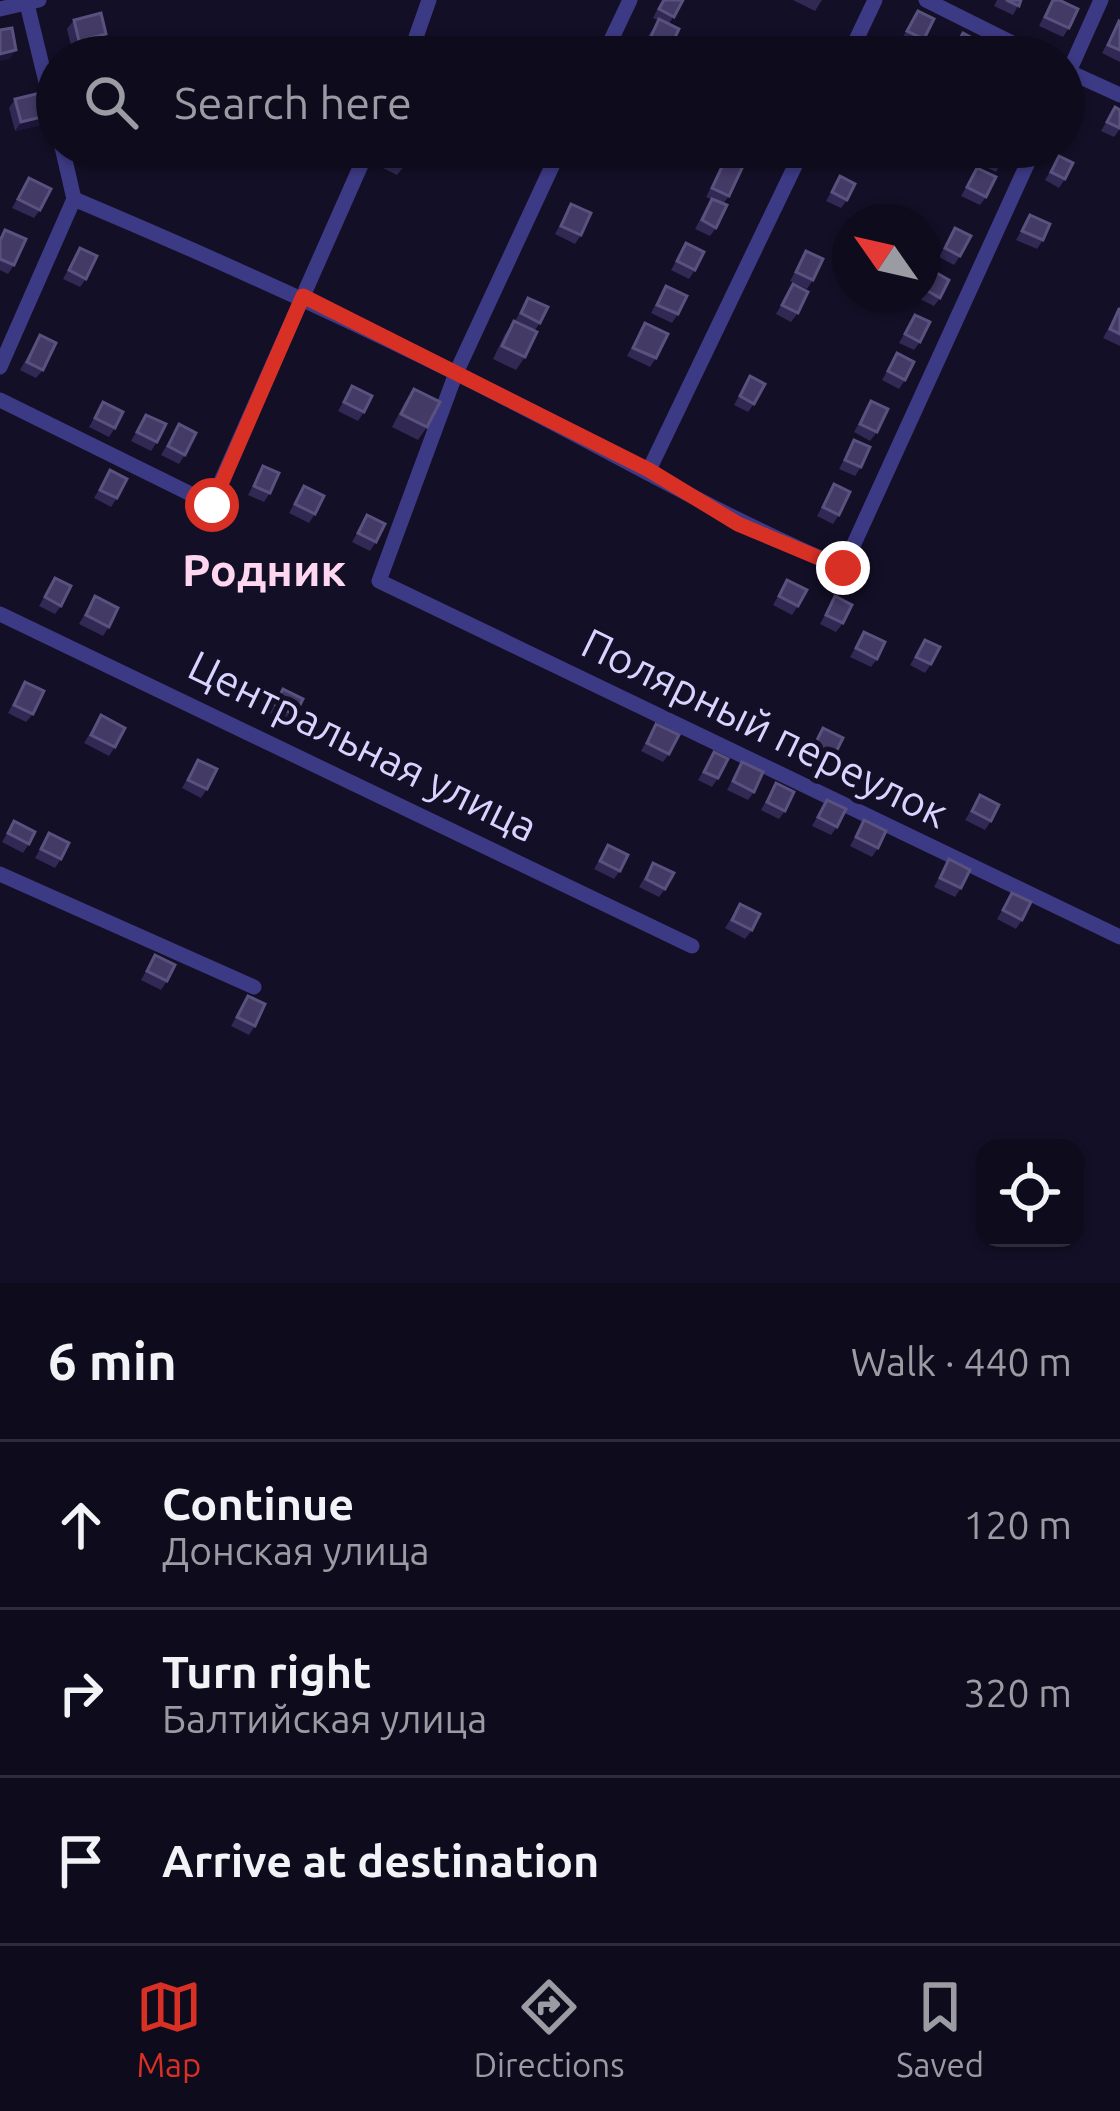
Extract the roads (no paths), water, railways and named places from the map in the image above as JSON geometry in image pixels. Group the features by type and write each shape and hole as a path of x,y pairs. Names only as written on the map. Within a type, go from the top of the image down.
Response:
{"street":[{"path":"416,36 429,0"},
{"path":"613,36 630,0"},
{"path":"858,36 875,0"},
{"path":"926,0 998,36"},
{"path":"1084,36 1101,0"},
{"path":"0,9 31,1 38,36"},
{"path":"1084,82 1120,95"},
{"path":"0,368 74,199 67,168"},
{"path":"0,400 212,505 360,168"},
{"path":"456,373 552,168"},
{"path":"649,470 794,168"},
{"path":"74,199 303,296 649,470 738,524 843,568 1024,168"},
{"name":"Полярный переулок","path":"456,373 380,581 1120,937"},
{"name":"Центральная улица","path":"0,614 692,946"},
{"path":"0,874 254,987"}],"district":[{"name":"Родник","path":"264,570"}]}
